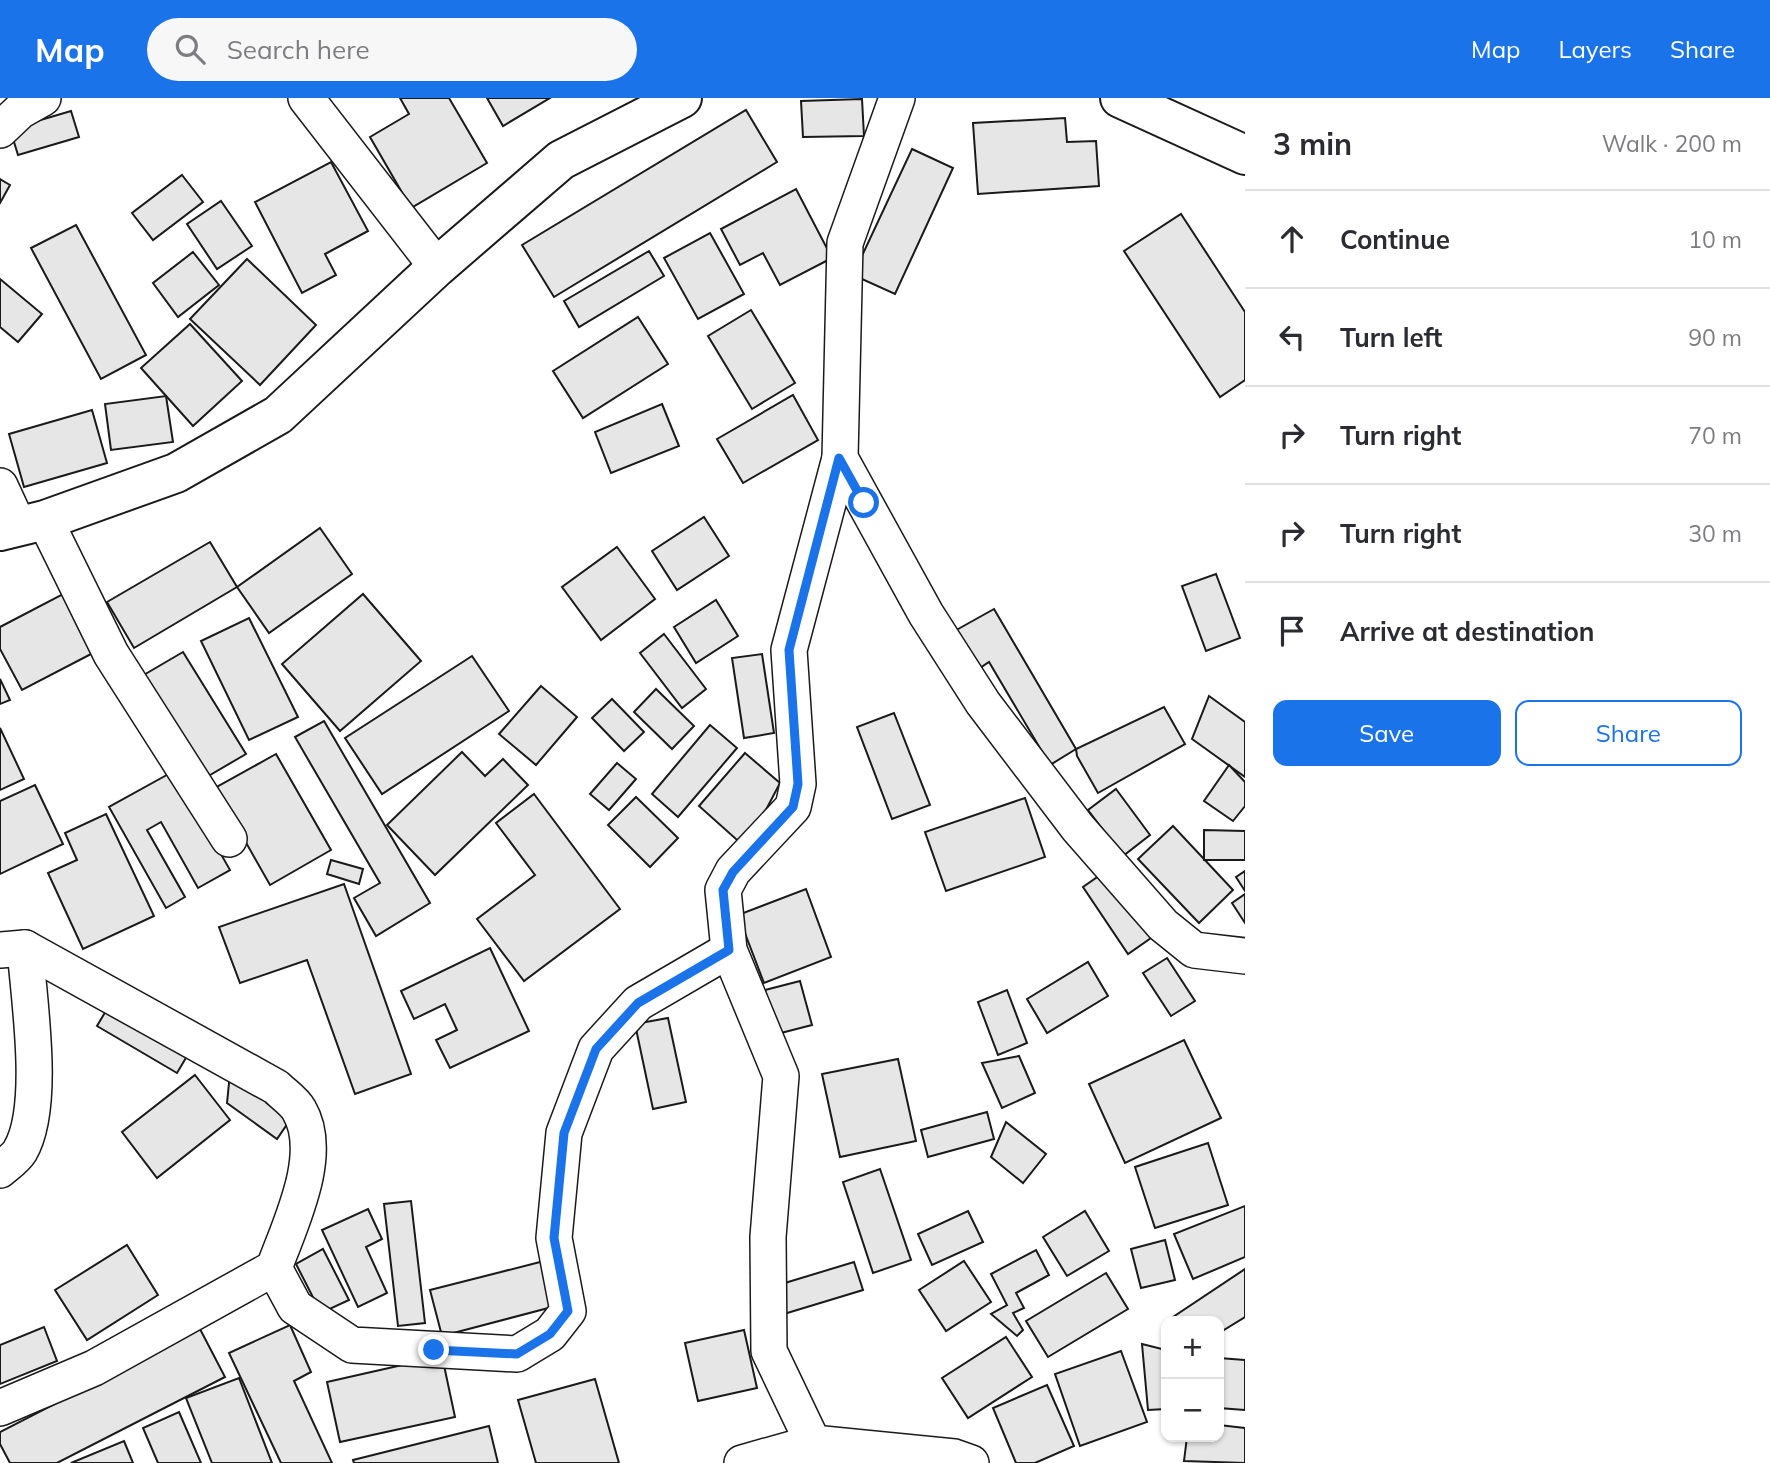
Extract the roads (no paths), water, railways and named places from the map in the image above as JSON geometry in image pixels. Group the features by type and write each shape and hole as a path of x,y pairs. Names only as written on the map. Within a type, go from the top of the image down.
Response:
{"street":[{"path":"0,130 20,111 43,98"},
{"path":"306,98 437,267"},
{"path":"21,525 176,473 278,415 437,267 561,160 682,98"},
{"path":"820,1453 769,1351 768,1237 781,1076 729,950 723,890 733,872 793,807 798,784 789,650 839,458 845,243 897,98"},
{"path":"1120,98 1245,155"},
{"path":"839,458 926,614 983,703 1078,828 1163,925 1194,950 1245,956"},
{"path":"0,486 21,525 111,654 229,839"},
{"path":"0,1170 18,1154 27,1135 35,1079 13,949"},
{"path":"0,1408 94,1368 274,1268 301,1194 310,1144 299,1109 276,1087 13,949"},
{"path":"274,1268 295,1307 352,1345 517,1354 550,1334 568,1311 554,1238 564,1133 596,1049 638,1003 729,950"},
{"path":"742,1463 820,1453 954,1457 971,1463"}]}
